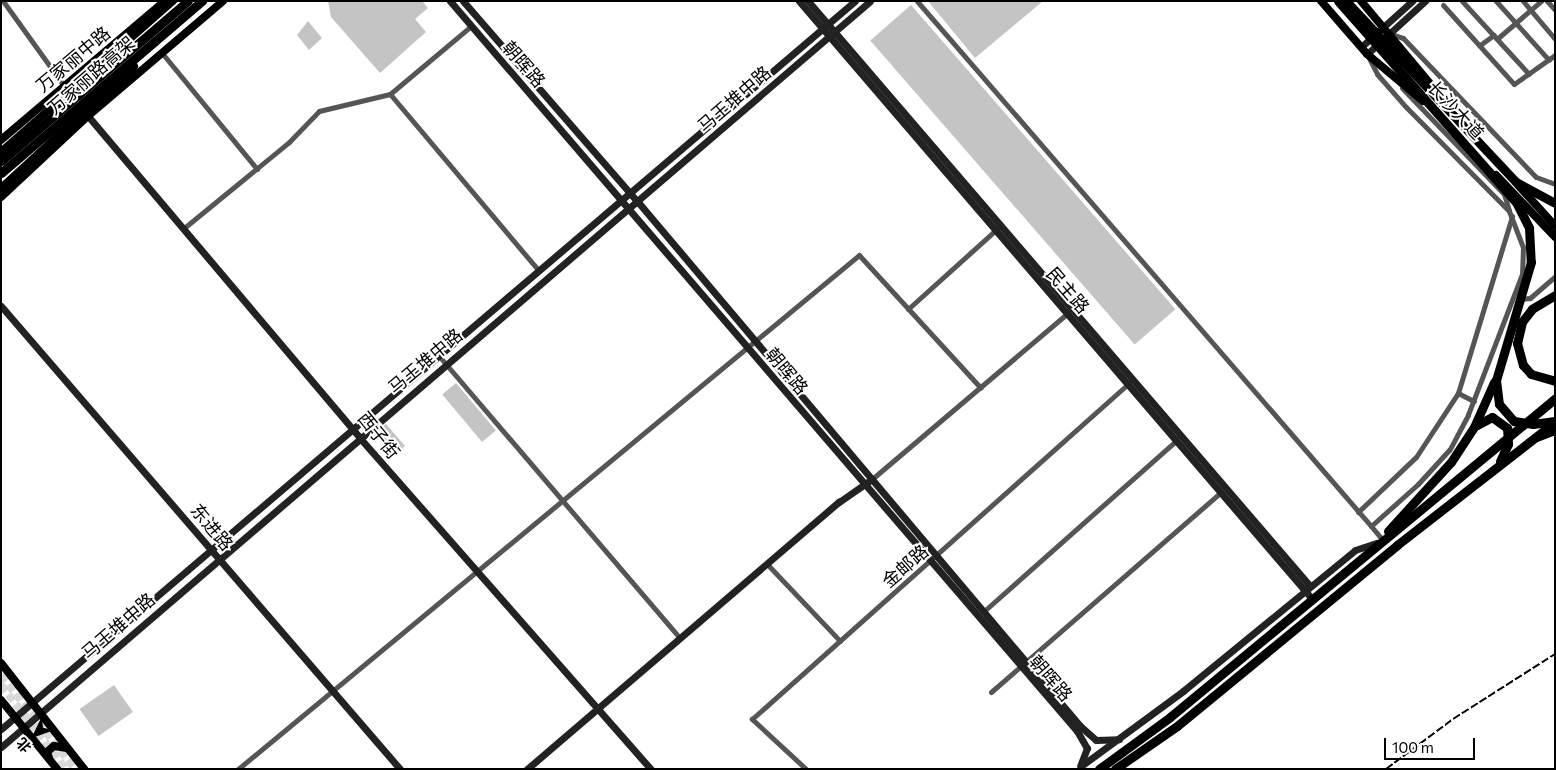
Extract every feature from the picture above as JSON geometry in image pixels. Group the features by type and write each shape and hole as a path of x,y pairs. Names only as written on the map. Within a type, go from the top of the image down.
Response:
{"highway":[{"name":"万家丽路高架","path":"1,161 188,1"},
{"name":"万家丽路高架","path":"1,173 202,1"},
{"name":"长沙大道","path":"1338,1 1410,78 1481,145 1516,182 1555,203"},
{"name":"长沙大道","path":"1346,1 1410,78 1433,110 1477,161 1519,200 1528,228 1532,262 1496,380 1474,427 1451,462 1398,523"},
{"path":"1,188 116,86 152,44"},
{"path":"1555,295 1532,310 1522,322 1517,343 1523,365 1531,374 1555,380"},
{"path":"1496,380 1499,404 1514,421 1533,424 1555,422"},
{"path":"1099,769 1170,717 1313,600 1398,523 1555,398"},
{"path":"1474,427 1492,418 1507,428 1506,452 1495,467"},
{"path":"1115,769 1176,726 1397,545 1555,422"}],"main road":[{"name":"万家丽中路","path":"1,140 165,1"},
{"path":"1,152 172,1"},
{"path":"1,197 88,116 223,1"},
{"path":"1321,1 1364,51 1433,110"},
{"path":"1361,1 1481,145"},
{"path":"1516,182 1555,226"},
{"path":"1519,200 1555,237"},
{"path":"1531,441 1555,431"},
{"path":"1,663 84,769"},
{"path":"1,700 57,769"},
{"path":"49,759 47,752 54,746 68,749"}],"street":[{"path":"3,1 64,86"},
{"name":"朝晖路","path":"450,1 863,484 983,612 1077,731 1087,748 1078,767"},
{"name":"朝晖路","path":"463,1 638,202 754,342 872,479 934,559 1025,666 1096,740 1119,739"},
{"name":"民主路","path":"798,1 832,34 1307,588 1313,600"},
{"name":"民主路","path":"808,1 825,27"},
{"name":"马王堆中路","path":"1,729 855,1"},
{"name":"马王堆中路","path":"1,747 218,558 638,202 870,1"},
{"path":"917,1 1371,526 1379,541 1355,550 1119,739 1078,767"},
{"path":"1412,1 1364,51 1377,74 1406,107 1510,213"},
{"path":"1386,30 1425,1"},
{"path":"1462,1 1496,36 1528,74"},
{"path":"1496,1 1549,60"},
{"path":"1523,1 1555,39"},
{"path":"1480,45 1517,24 1541,1"},
{"path":"1547,1 1555,10"},
{"path":"1443,5 1514,84 1555,55"},
{"path":"184,228 257,169 319,111 390,94 471,26"},
{"path":"1386,30 1403,38 1536,177 1555,184"},
{"name":"民主路","path":"832,34 1221,492 1307,588"},
{"path":"162,53 257,169"},
{"path":"1371,526 1418,484 1449,450 1474,401 1522,274 1523,247 1504,194 1477,161 1392,76"},
{"path":"390,94 539,271"},
{"name":"西子街","path":"88,116 355,428 359,437 651,769"},
{"path":"1358,512 1416,457 1458,393 1510,213"},
{"path":"908,309 997,229"},
{"path":"238,769 331,690 479,573 858,255 981,388"},
{"path":"1512,300 1530,298 1555,276"},
{"name":"东进路","path":"1,306 400,769"},
{"path":"527,769 767,564 863,484 872,479 1068,313"},
{"path":"439,356 680,638"},
{"name":"金邮路","path":"806,769 752,719 934,559 1129,383"},
{"path":"1458,393 1474,401"},
{"path":"983,612 1177,440"},
{"path":"991,692 1025,666 1221,492"},
{"path":"767,564 840,641"}],"building":[{"path":"328,1 422,1 428,8 415,19 426,32 380,73 331,17"},
{"path":"928,1 1043,1 975,58"},
{"path":"911,5 1175,309 1135,345 870,40"},
{"path":"308,21 322,38 309,50 297,35"},
{"path":"456,383 496,430 482,442 442,395"},
{"path":"386,424 405,446 396,454 377,432"},
{"path":"114,685 133,712 99,736 80,709"}],"tunnel":[{"path":"1,675 75,769"},
{"path":"1,685 66,769"}],"railway":[{"path":"1386,769 1453,719 1555,654"}]}
